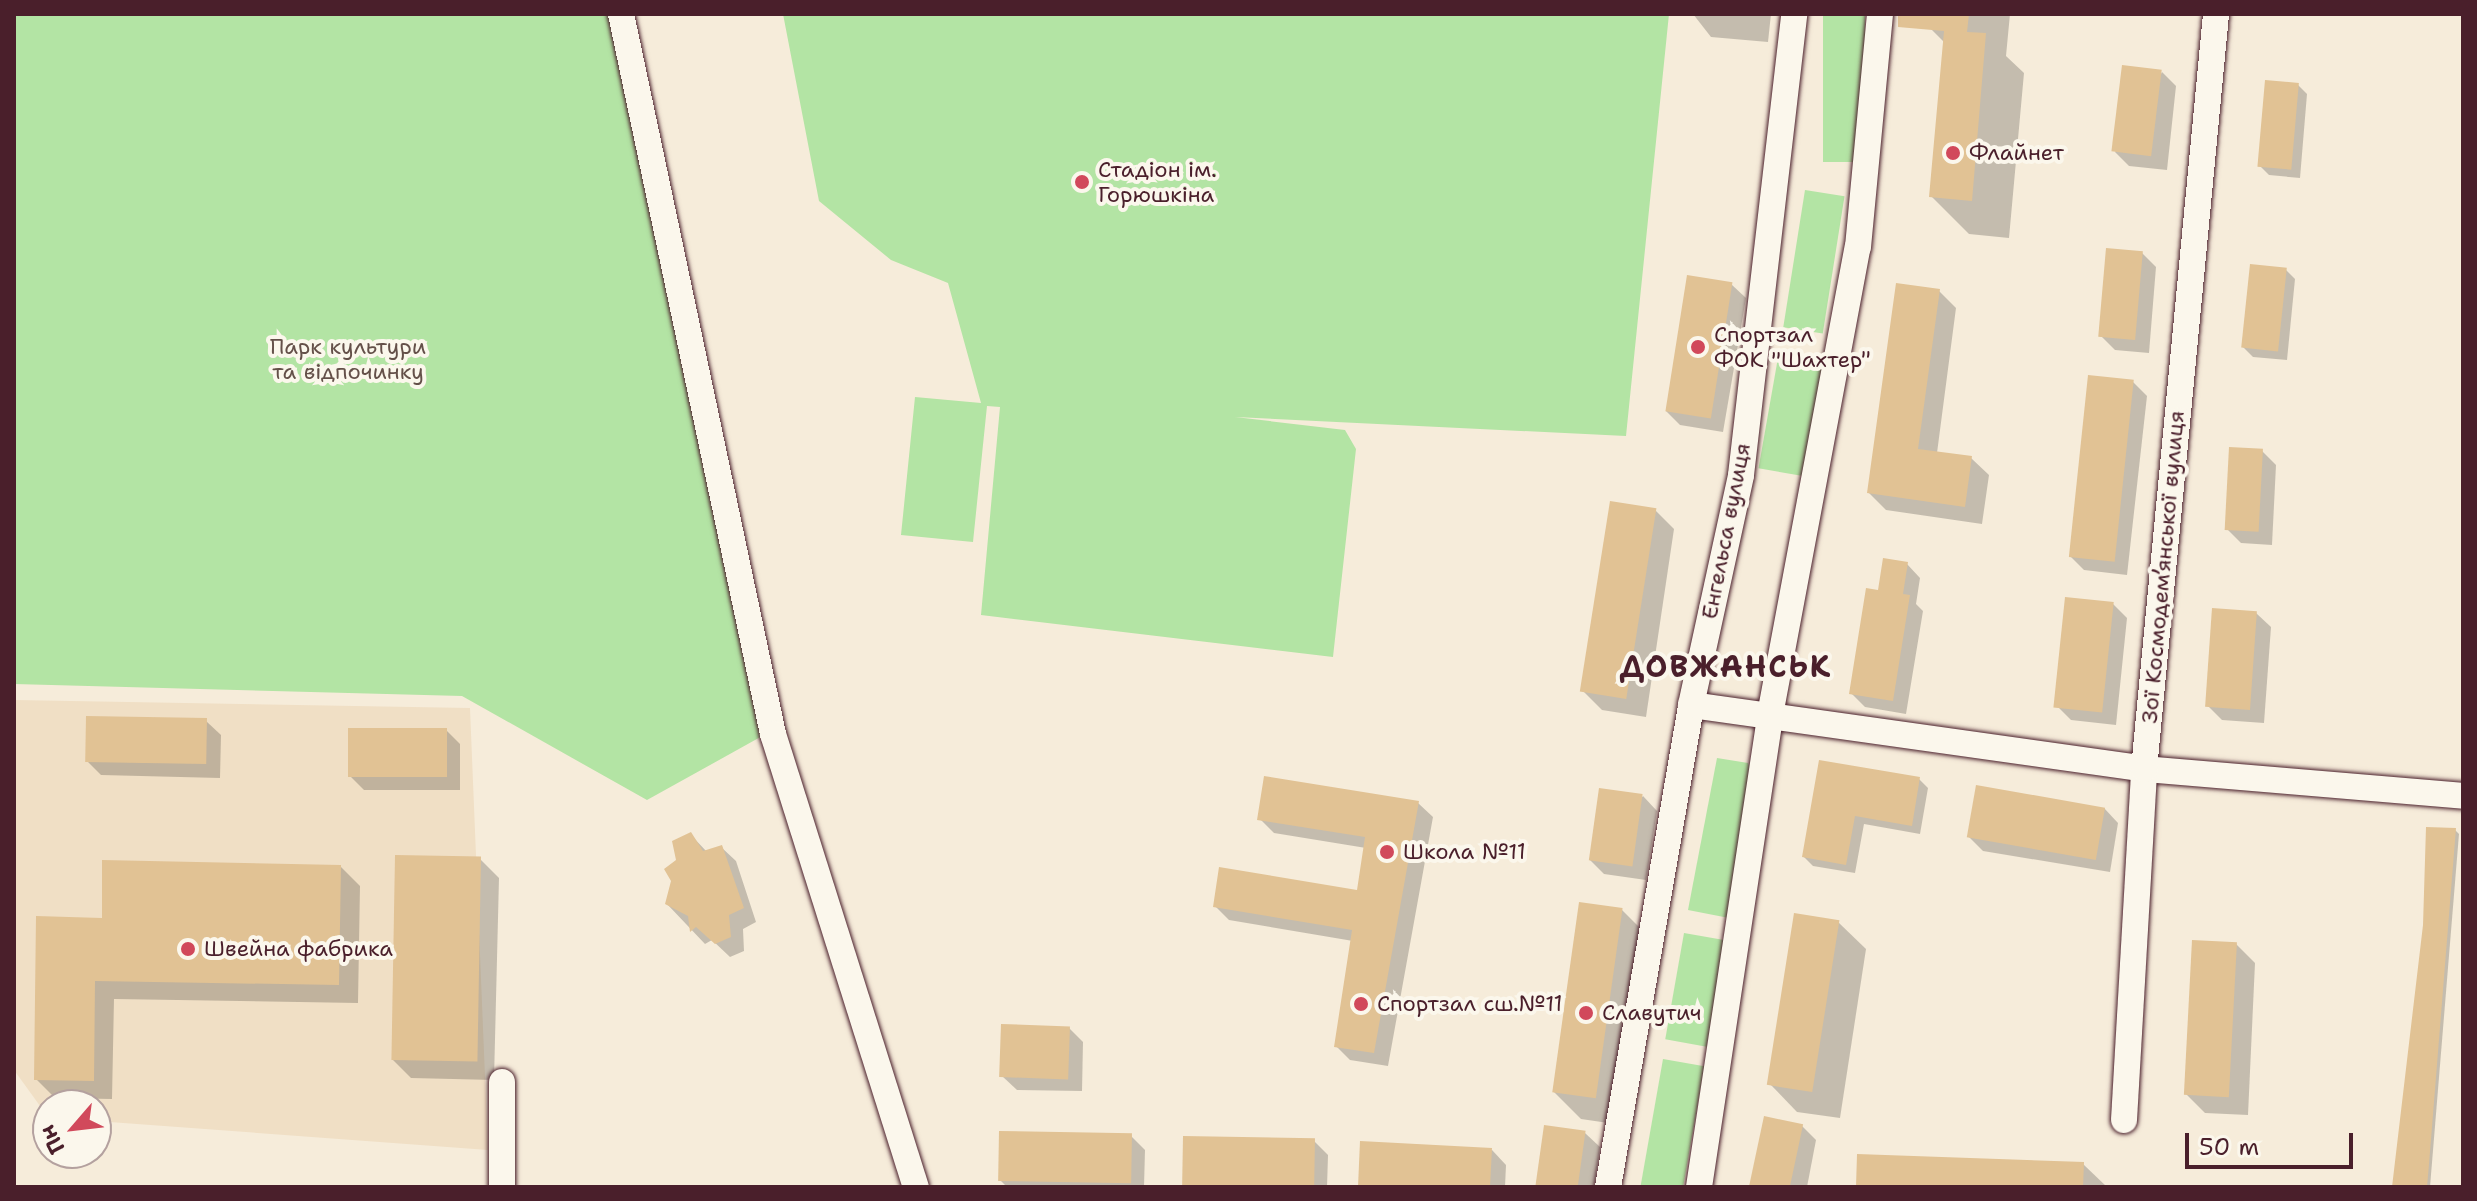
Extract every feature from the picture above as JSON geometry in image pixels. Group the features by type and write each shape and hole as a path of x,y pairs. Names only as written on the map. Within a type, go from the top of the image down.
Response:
{"street":[{"path":"621,14 773,734 916,1187"},
{"name":"Енгельса вулиця","path":"1608,1187 1691,705 1741,475 1794,14"},
{"path":"1699,1187 1770,715 1858,247 1880,14"},
{"name":"Зої Космодем’янської вулиця","path":"2124,1120 2144,769 2216,14"},
{"path":"1691,705 2144,769 2463,796"},
{"path":"502,1082 502,1187"}],"shaded area":[{"name":"Швейна фабрика","path":"14,700 470,708 488,1150 112,1122 112,1089 32,1089 32,1095 14,1070"}],"green space":[{"name":"Парк культури та відпочинку","path":"14,14 616,14 766,734 647,800 462,696 14,684"},
{"path":"783,14 1669,14 1626,436 1235,417 1345,430 1356,449 1333,657 981,615 1000,407 987,406 973,542 901,535 915,397 981,403 948,283 891,260 819,201"},
{"path":"1823,14 1865,14 1865,162 1823,162"},
{"path":"1805,190 1845,196 1823,334 1783,327"},
{"path":"1779,352 1823,360 1803,476 1759,468"},
{"path":"1717,758 1748,763 1750,768 1729,918 1688,910"},
{"path":"1684,933 1725,940 1707,1047 1665,1039"},
{"path":"1663,1059 1704,1066 1683,1187 1640,1187"}],"building":[{"path":"1898,14 1969,14 1967,32 1986,33 1972,201 1929,197 1944,31 1898,27"},
{"path":"2122,65 2162,70 2151,156 2111,151"},
{"path":"2265,80 2299,83 2291,170 2257,167"},
{"path":"2106,248 2143,251 2135,340 2098,337"},
{"path":"2250,264 2287,268 2278,351 2241,348"},
{"name":"Спортзал ФОК \"Шахтер\"","path":"1687,275 1732,282 1711,418 1665,411"},
{"path":"1896,283 1940,289 1918,449 1972,456 1965,507 1867,493"},
{"path":"2088,375 2134,380 2115,562 2069,557"},
{"path":"2229,447 2263,449 2259,532 2225,530"},
{"path":"1610,501 1656,508 1626,699 1580,692"},
{"path":"1883,558 1908,562 1903,594 1910,595 1893,701 1849,694 1866,588 1878,590"},
{"path":"2065,597 2114,602 2102,713 2053,707"},
{"path":"2212,608 2257,611 2250,710 2205,707"},
{"path":"86,716 207,718 206,764 85,762"},
{"path":"348,728 447,728 447,777 348,777"},
{"path":"1819,760 1920,777 1912,826 1855,816 1846,865 1802,857"},
{"name":"Школа №11","path":"1264,776 1419,801 1374,1053 1334,1047 1352,930 1213,907 1219,867 1357,890 1365,837 1257,820"},
{"path":"1976,785 2105,808 2096,860 1967,837"},
{"path":"1599,788 1643,794 1632,866 1589,860"},
{"path":"2426,827 2456,828 2427,1187 2392,1187 2423,925"},
{"path":"691,832 703,851 722,845 744,908 729,915 731,937 715,944 696,927 690,932 688,916 665,904 671,881 664,869 676,860 672,841"},
{"path":"395,855 481,857 477,1061 391,1060"},
{"name":"Швейна фабрика","path":"102,860 341,865 339,985 95,981 94,1081 34,1080 36,916 102,918"},
{"path":"1579,902 1623,908 1596,1098 1552,1092"},
{"path":"1794,913 1839,920 1812,1092 1767,1085"},
{"path":"2192,940 2237,942 2229,1097 2184,1095"},
{"path":"1001,1024 1070,1026 1068,1079 999,1077"},
{"path":"1764,1116 1803,1124 1790,1187 1749,1186"},
{"path":"1544,1125 1586,1131 1578,1187 1535,1187"},
{"path":"999,1131 1132,1133 1131,1183 998,1181"},
{"path":"1183,1136 1315,1138 1314,1187 1182,1185"},
{"path":"1360,1141 1492,1148 1490,1187 1358,1187"},
{"path":"1857,1154 2084,1162 2083,1187 1856,1187"}],"place":[{"name":"Флайнет","path":"1953,153"},
{"name":"Стадіон ім. Горюшкіна","path":"1082,182"},
{"name":"Спортзал ФОК \"Шахтер\"","path":"1698,347"},
{"name":"Школа №11","path":"1387,852"},
{"name":"Швейна фабрика","path":"188,949"},
{"name":"Спортзал сш.№11","path":"1361,1004"},
{"name":"Славутич","path":"1586,1013"}],"district":[{"name":"ДОВЖАНСЬК","path":"1726,667"}]}
